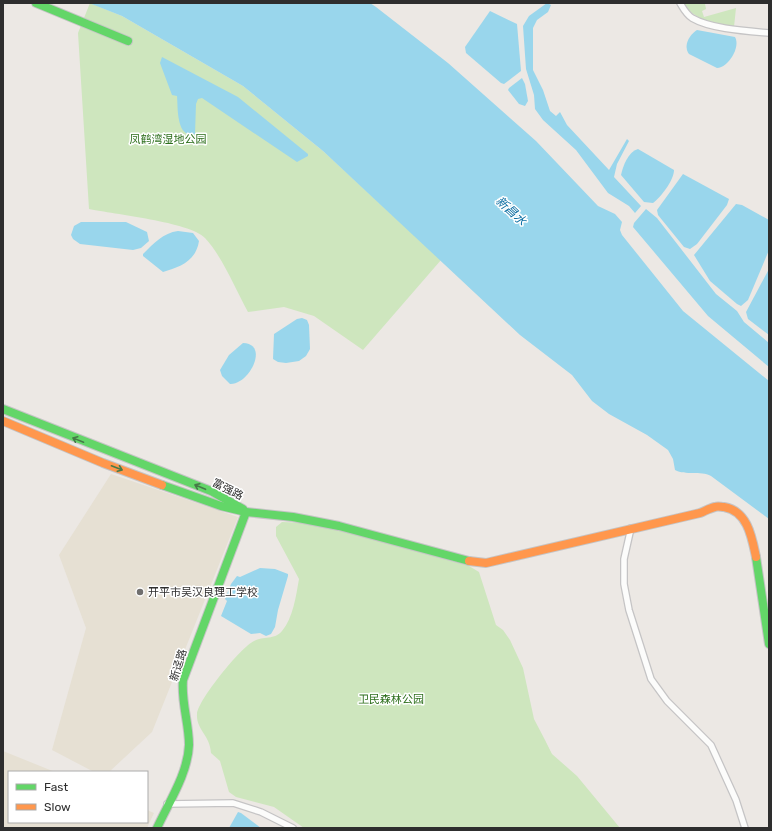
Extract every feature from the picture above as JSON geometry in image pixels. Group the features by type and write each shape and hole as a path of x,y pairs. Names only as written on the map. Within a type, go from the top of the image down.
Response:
{"street":[{"path":"36,3 128,41"},
{"path":"680,3 693,18 730,29 769,33"},
{"name":"富强路","path":"3,409 75,439 199,487 236,504 246,512"},
{"name":"富强路","path":"3,421 72,450 195,497 246,512"},
{"path":"246,512 293,517 339,526 481,563 700,513 716,506 730,508 739,514 751,533 762,590 769,644"},
{"name":"新迳路","path":"157,828 184,766 189,748 182,692 183,680 246,512"},
{"path":"631,528 624,559 624,584 633,623 651,679 667,701 711,745 736,800 745,828"},
{"path":"167,804 233,803 261,812 293,828"}],"shaded area":[{"name":"开平市吴汉良理工学校","path":"111,474 238,517 152,732 110,771 92,771 52,750 86,628 59,555"},
{"path":"3,751 53,771 8,771 8,823 148,823 148,810 154,813 147,828 3,828"}],"green space":[{"name":"凤鹤湾湿地公园","path":"90,3 122,16 243,86 323,151 441,260 363,350 314,316 284,307 248,312 217,254 205,238 197,232 184,227 150,219 89,209 78,33"},
{"path":"683,3 709,3 705,4 706,9 702,11 704,17 736,8 734,27 705,20 693,14"},
{"name":"卫民森林公园","path":"282,522 307,523 337,529 469,566 479,572 496,625 503,630 510,640 523,668 534,719 552,754 577,776 620,828 304,828 274,807 236,797 229,792 220,761 211,753 208,742 197,720 197,714 199,707 212,686 240,653 254,641 279,634 289,620 294,606 299,579 276,536 276,527"}],"water":[{"name":"新昌水","path":"89,3 370,3 376,7 448,63 536,141 598,206 615,214 622,222 620,230 622,235 683,311 769,381 769,519 711,476 702,473 684,473 675,470 673,459 668,450 647,435 609,414 592,401 572,375 520,335 323,151 243,86 122,16"},
{"path":"547,3 551,5 548,12 537,20 533,28 533,70 543,90 550,111 556,116 560,112 567,125 609,170 627,139 629,141 617,164 614,177 641,206 635,213 629,206 608,193 576,150 543,120 535,109 534,95 526,69 523,26 529,16"},
{"path":"490,11 517,24 521,71 504,84 466,53 465,47"},
{"path":"697,30 735,37 735,51 725,65 717,68 689,54 687,51 688,41"},
{"path":"162,57 238,97 308,154 308,156 297,162 202,98 198,99 196,104 195,134 184,132 179,121 177,96 172,95 160,63"},
{"path":"522,78 525,84 528,101 525,106 519,104 508,90"},
{"path":"638,149 674,170 672,179 660,197 653,203 644,202 621,175 629,156"},
{"path":"683,174 729,199 727,205 697,244 690,249 684,247 658,215 657,210"},
{"path":"736,204 742,205 769,220 769,250 748,300 741,306 710,281 694,255"},
{"path":"646,209 657,218 716,294 737,311 744,322 769,343 769,367 708,316 633,227 634,223"},
{"path":"81,222 126,222 147,232 149,241 141,248 133,250 80,244 73,239 71,235 74,226"},
{"path":"178,231 193,233 199,241 197,248 191,258 186,262 163,272 143,256 143,254 163,236"},
{"path":"769,269 769,335 748,319 746,312"},
{"path":"302,318 307,320 309,325 310,349 306,356 299,361 286,363 278,362 273,359 274,334 297,319"},
{"path":"243,343 251,345 255,350 256,357 254,364 250,372 244,378 237,383 230,384 222,376 220,370 229,355"},
{"path":"260,568 275,569 288,574 275,627 271,634 266,636 260,633 251,634 221,616 227,601 225,599 231,584 237,576 240,577"},
{"path":"238,812 241,813 261,828 229,828"}],"traffic: fast":[{"path":"36,3 128,41"},
{"path":"3,409 211,491 243,509"},
{"path":"162,485 221,506 246,512 293,517 339,526 469,561"},
{"path":"157,828 182,777 188,756 189,737 183,696 183,680 246,512"},
{"path":"756,557 769,644"}],"traffic: slow":[{"path":"3,421 103,463 162,485"},
{"path":"469,561 486,563 700,513 716,507 724,507 732,510 739,514 744,520 748,526 756,557"}],"place":[{"name":"开平市吴汉良理工学校","path":"140,592"}]}
